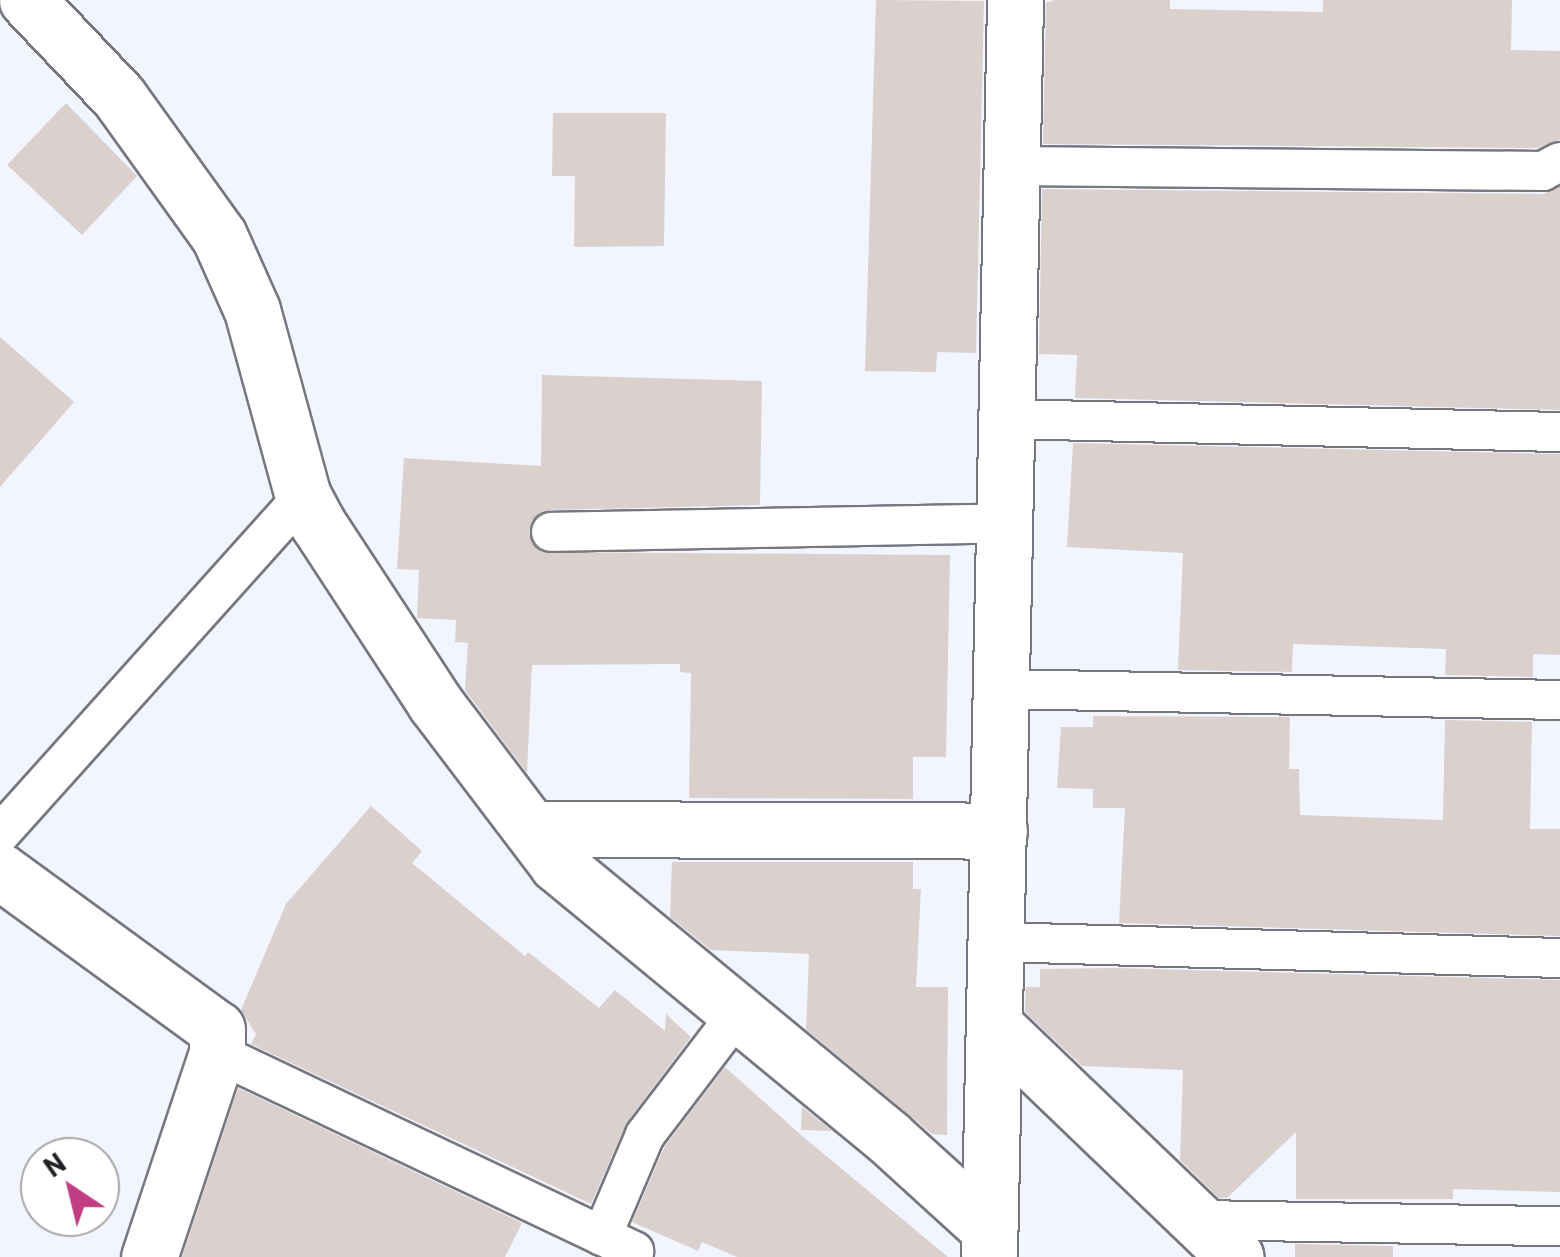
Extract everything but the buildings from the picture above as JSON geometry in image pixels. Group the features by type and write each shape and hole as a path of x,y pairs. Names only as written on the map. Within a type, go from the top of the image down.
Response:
{"street":[{"path":"988,1242 996,1027 1015,0"},
{"path":"50,11 160,149 219,236 278,388 303,496 434,703 557,864 738,1013 988,1242"},
{"path":"534,829 999,831"},
{"path":"0,871 218,1029 216,1053 149,1257"},
{"path":"996,1027 1218,1239"}],"lane":[{"path":"1012,166 1543,171 1560,162"},
{"path":"1007,420 1560,432"},
{"path":"0,834 303,496"},
{"path":"551,532 1005,523"},
{"path":"1002,689 1560,700"},
{"path":"997,942 1560,958"},
{"path":"216,1053 616,1246 645,1135 738,1013"},
{"path":"1218,1239 1560,1226"}]}
